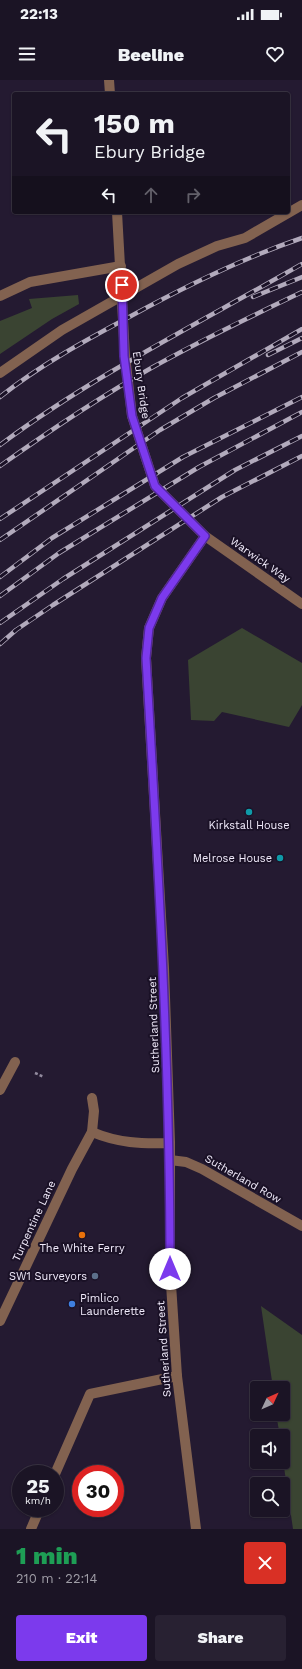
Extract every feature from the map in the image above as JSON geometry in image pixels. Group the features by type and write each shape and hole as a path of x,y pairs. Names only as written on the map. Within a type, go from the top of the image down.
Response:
{"street":[{"path":"109,80 110,92"},
{"path":"290,212 302,205"},
{"name":"Ebury Bridge","path":"118,214 124,356 132,416 155,486 205,536"},
{"path":"0,373 62,330 178,264 217,246 245,238 286,214"},
{"path":"0,296 30,282 121,266"},
{"name":"Warwick Way","path":"205,536 302,604"},
{"name":"Sutherland Street","path":"196,1529 177,1376 170,1269 170,1143 164,968 146,658 149,628 162,598 205,536"},
{"path":"0,1090 14,1062"},
{"name":"Turpentine Lane","path":"0,1321 72,1169 92,1132 94,1105 92,1098"},
{"path":"92,1132 109,1139 124,1142 170,1143"},
{"name":"Sutherland Row","path":"170,1160 194,1164 302,1226"},
{"path":"59,1465 90,1394 177,1376"},
{"path":"31,1529 36,1517"}],"green space":[{"path":"78,295 79,304 52,319 0,354 0,321 32,308 29,299"},
{"path":"242,628 302,663 302,705 289,727 222,712 214,721 191,720 188,660"},
{"path":"261,1306 302,1335 302,1529 293,1529 290,1508 290,1477 285,1477 284,1469 290,1469 290,1429 279,1429 277,1421 290,1421 290,1381 272,1381"}],"railway":[{"path":"0,397 31,374 97,334 152,305 194,283 258,254 302,238"},
{"path":"0,445 73,395 110,372 302,264"},
{"path":"253,297 302,277"},
{"path":"0,466 75,415 153,367 302,292"},
{"path":"0,519 182,398 302,329"},
{"path":"268,355 302,338"},
{"path":"0,540 160,430 214,398 302,352"},
{"path":"0,577 52,538 183,457 302,397"},
{"path":"0,596 59,553 199,467 302,412"},
{"path":"0,623 63,579 235,470 302,436"},
{"path":"0,644 16,630 53,605 222,497 302,456"}],"place":[{"name":"Kirkstall House","path":"249,812"},
{"name":"Melrose House","path":"280,858"},
{"name":"The White Ferry","path":"82,1235"},
{"name":"SW1 Surveyors","path":"95,1276"},
{"name":"Pimlico Launderette","path":"72,1304"}],"route":[{"path":"122,285 124,356 132,416 155,486 179,512 205,536 162,598 149,628 146,658 164,968 170,1143 170,1269"}]}
